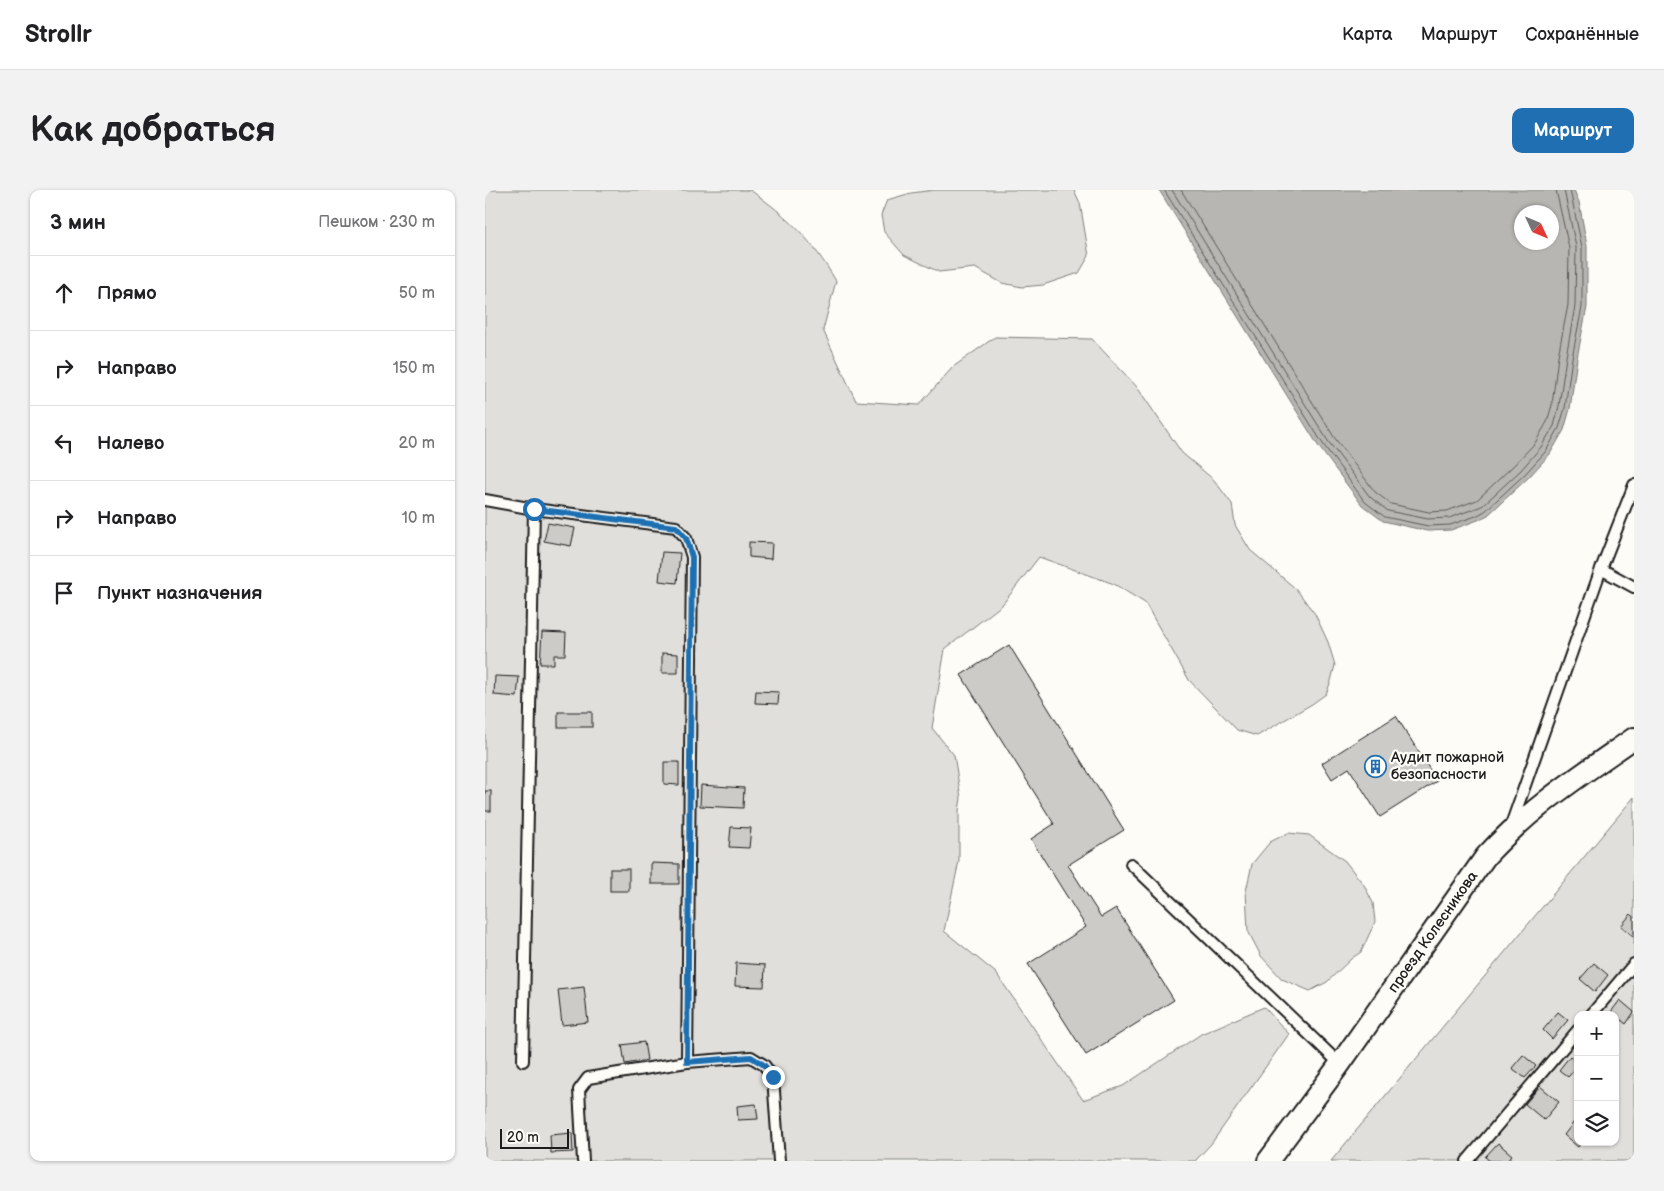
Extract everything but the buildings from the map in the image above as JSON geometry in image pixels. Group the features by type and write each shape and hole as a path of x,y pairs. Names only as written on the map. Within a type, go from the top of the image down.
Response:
{"street":[{"name":"проезд Колесникова","path":"1268,1161 1340,1064 1486,856 1509,831 1543,802 1634,738"}],"lane":[{"path":"1509,831 1601,569 1634,485"},
{"path":"485,500 534,509 676,527 686,538 692,557 687,1062"},
{"path":"523,1061 534,509"},
{"path":"1601,569 1634,587"},
{"path":"1131,864 1340,1064"},
{"path":"1594,1011 1634,964"},
{"path":"1467,1161 1574,1035"},
{"path":"583,1161 579,1090 588,1078 687,1062 751,1057 764,1065 773,1077 779,1161"}],"shaded area":[{"path":"485,190 750,190 777,210 799,230 818,253 836,281 823,330 856,401 919,405 953,367 995,337 1092,339 1137,387 1182,453 1214,480 1232,504 1235,525 1250,550 1296,589 1315,614 1328,642 1335,665 1326,694 1257,736 1237,730 1189,680 1145,603 1114,584 1039,557 1002,605 945,649 932,728 954,755 961,798 959,811 959,861 944,931 996,973 1083,1100 1123,1086 1201,1034 1264,1007 1289,1034 1211,1144 1195,1161 485,1161"},
{"path":"934,190 1074,190 1080,203 1089,256 1079,273 1043,285 1022,287 1002,283 975,268 939,272 904,255 884,232 881,215 887,200 911,193"},
{"path":"1634,797 1634,1161 1331,1161"},
{"path":"1288,833 1309,835 1345,861 1364,885 1373,903 1375,922 1361,952 1327,982 1310,991 1282,979 1261,956 1248,931 1246,891 1252,864 1270,842"}],"water":[{"path":"1159,190 1574,190 1579,202 1587,246 1587,307 1570,409 1564,430 1550,454 1529,477 1488,515 1451,530 1427,531 1383,521 1362,505 1319,447"}],"place":[{"name":"Аудит пожарной безопасности","path":"1375,766"}],"route":[{"path":"534,509 676,527 686,538 692,557 687,1062 751,1057 764,1065 773,1077"}]}
